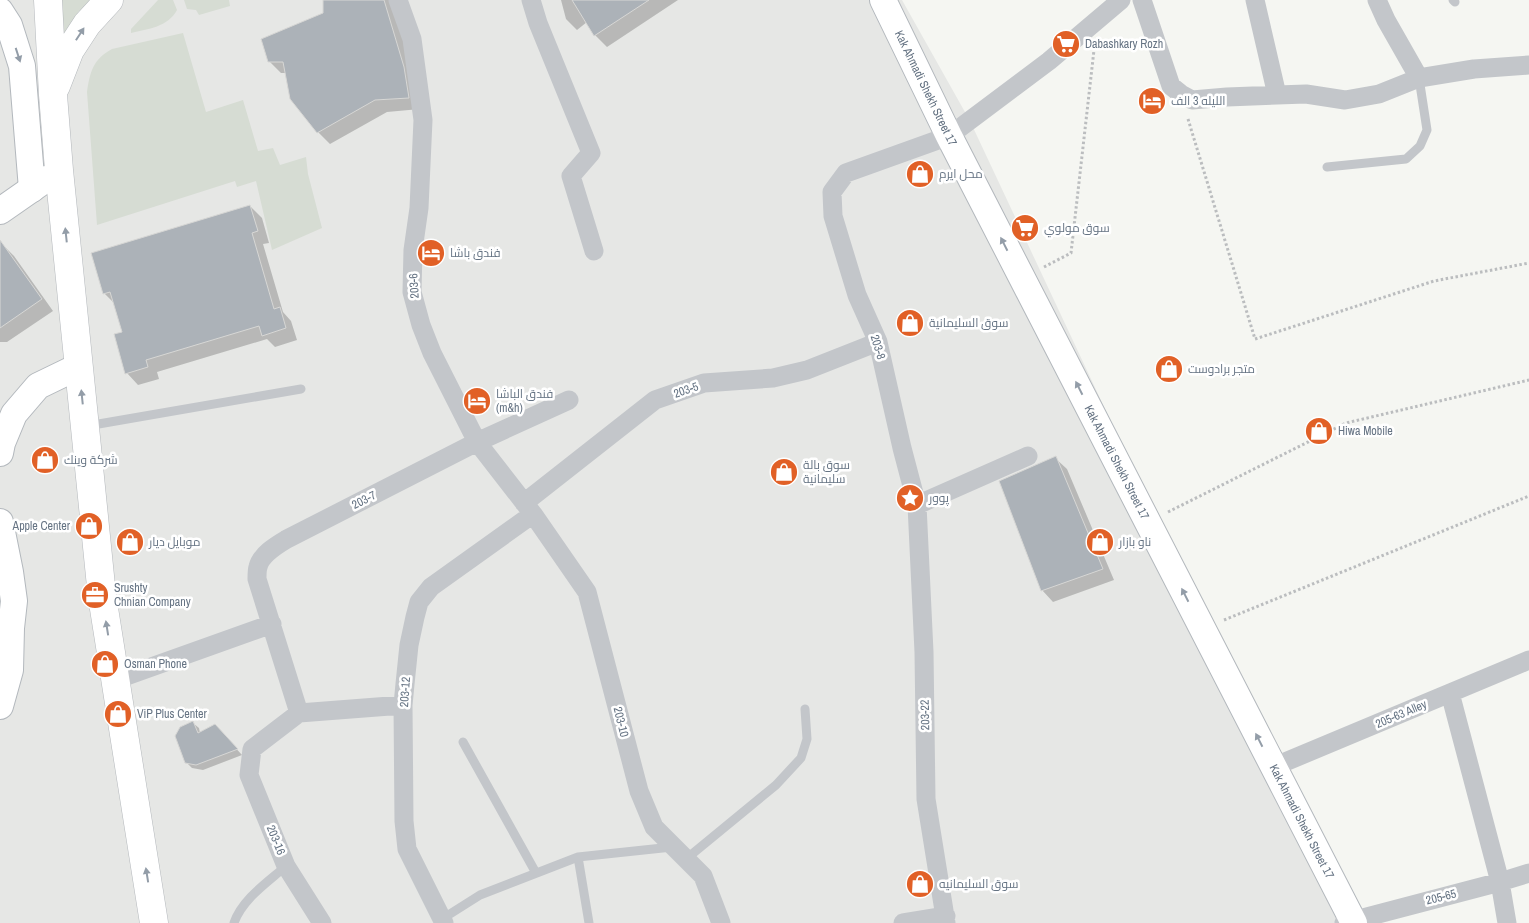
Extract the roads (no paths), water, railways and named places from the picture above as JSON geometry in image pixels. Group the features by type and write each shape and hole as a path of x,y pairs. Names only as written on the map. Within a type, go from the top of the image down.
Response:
{"main road":[{"path":"48,0 59,170 102,596 154,923"},
{"path":"53,95 70,50 87,24 109,0"},
{"name":"Kak Ahmadi Shekh Street 17","path":"883,0 949,136 1273,767 1350,922"},
{"path":"0,11 9,25 22,66 32,189"},
{"path":"0,211 59,170"},
{"path":"0,453 14,414 38,386 69,371 79,370"},
{"path":"0,522 14,601 10,670 0,706"}],"street":[{"name":"203-6","path":"398,0 412,39 424,120 419,208 413,250 412,292 421,325 432,352 477,442 528,509"},
{"path":"531,0 538,23 591,153 571,176 594,251"},
{"path":"949,136 1050,61 1121,0"},
{"path":"1142,0 1171,86 1192,100 1306,94 1344,100 1379,94 1420,78 1474,69 1529,65"},
{"path":"1255,0 1277,95"},
{"path":"1376,0 1420,78"},
{"name":"203-8","path":"917,505 878,342 857,295 833,216 832,192 846,173 949,136"},
{"name":"203-5","path":"528,509 655,400 704,384 773,378 807,370 878,342"},
{"name":"203-7","path":"272,624 257,579 258,566 265,555 274,547 477,442 569,400"},
{"path":"917,505 1028,456"},
{"name":"203-22","path":"917,505 924,652 926,799 946,920"},
{"name":"203-12","path":"443,921 407,849 404,813 403,705 409,645 419,602 431,587 528,509"},
{"name":"203-10","path":"528,509 587,592 638,790 654,827 703,876 721,923"},
{"path":"115,680 272,624 299,713 403,705"},
{"name":"205-63 Alley","path":"1273,767 1529,660"},
{"path":"1450,693 1500,882 1507,923"},
{"name":"203-16","path":"299,713 252,750 250,774 286,866 322,923"},
{"name":"205-65","path":"1350,922 1529,873"},
{"path":"903,923 946,920"}],"lane":[{"path":"1327,167 1406,159 1420,146 1427,130 1420,78"},
{"path":"85,426 301,389"},
{"path":"443,921 480,895 578,857 680,853 776,786 801,758 808,739 805,709"},
{"path":"463,742 536,873"},
{"path":"578,857 589,923"},
{"path":"234,923 238,912 286,866"}],"place":[{"name":"Dabashkary Rozh","path":"1066,44"},
{"name":"الليله 3 الف","path":"1152,101"},
{"name":"محل ايرم","path":"920,174"},
{"name":"سوق مولوي","path":"1025,228"},
{"name":"فندق باشا","path":"431,253"},
{"name":"سوق السليمانية","path":"910,323"},
{"name":"متجر برادوست","path":"1169,369"},
{"name":"فندق الباشا (m&h)","path":"477,401"},
{"name":"Hiwa Mobile","path":"1319,431"},
{"name":"شرکة وينك","path":"45,460"},
{"name":"سوق بالة سليمانية","path":"784,472"},
{"name":"پوور","path":"910,498"},
{"name":"Apple Center","path":"89,526"},
{"name":"موبايل ديار","path":"130,542"},
{"name":"ناو بازار","path":"1100,542"},
{"name":"Srushty Chnian Company","path":"95,595"},
{"name":"Osman Phone","path":"105,664"},
{"name":"ViP Plus Center","path":"118,714"},
{"name":"سوق السليمانيه","path":"920,884"}]}
